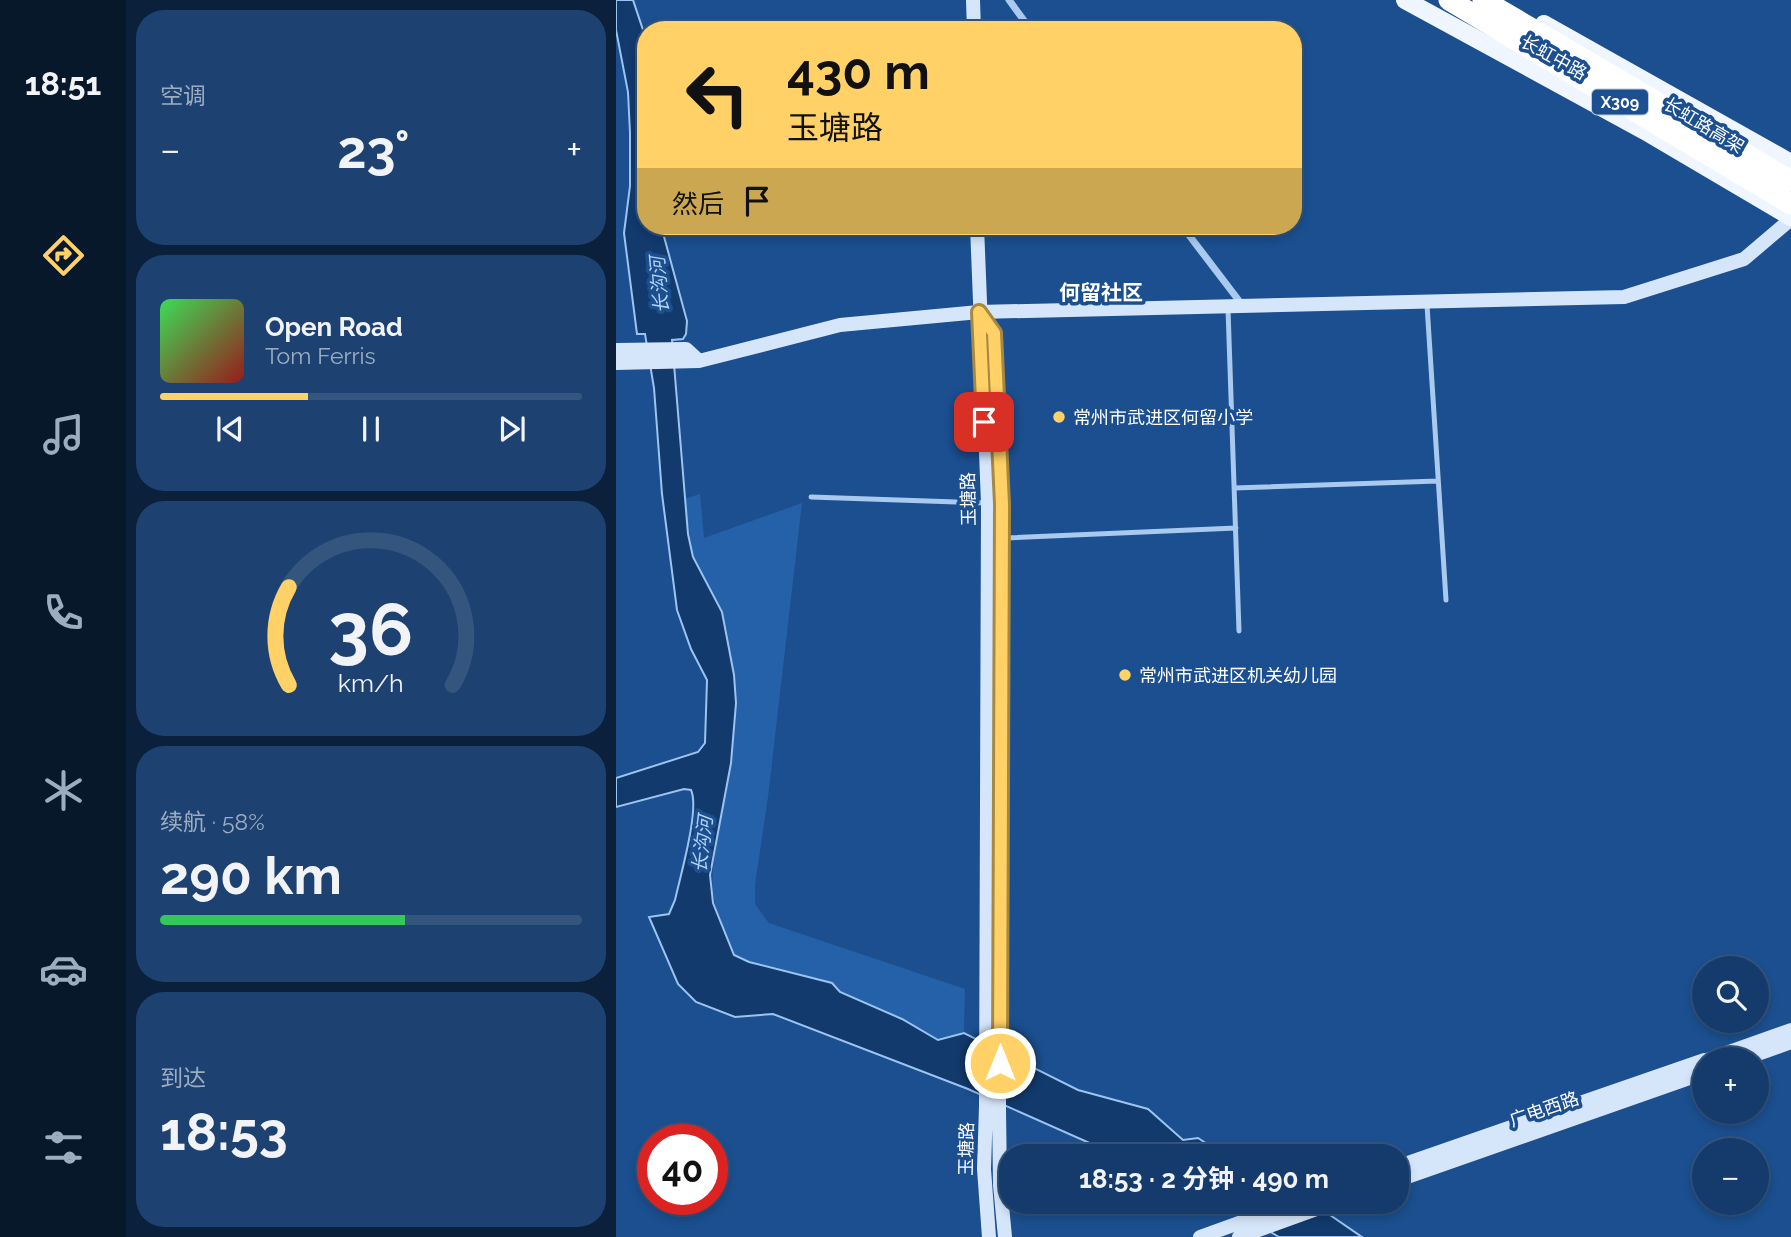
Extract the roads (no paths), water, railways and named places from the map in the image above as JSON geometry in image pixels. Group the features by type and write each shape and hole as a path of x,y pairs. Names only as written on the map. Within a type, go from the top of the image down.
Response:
{"highway":[{"name":"长虹路高架","path":"1449,0 1791,204"},
{"name":"长虹路高架","path":"1483,0 1791,181"}],"main road":[{"name":"长虹中路","path":"1405,0 1645,131 1791,218"},
{"name":"长虹中路","path":"1501,0 1791,163"}],"street":[{"path":"973,0 974,21"},
{"path":"1009,0 1024,21"},
{"path":"616,350 642,355 682,353 699,362 840,324 979,312 1624,297 1744,259 1791,218"},
{"name":"玉塘路","path":"978,235 979,312 995,504 993,1107 1005,1237"},
{"path":"1188,235 1236,306"},
{"path":"616,363 642,355"},
{"name":"广电西路","path":"1743,1047 1791,1030"},
{"path":"1769,1050 1791,1042"},
{"name":"广电西路","path":"1409,1163 1692,1065"},
{"name":"广电西路","path":"1409,1176 1692,1077"},
{"name":"玉塘路","path":"989,1237 984,1169 993,1107"},
{"path":"1243,1231 1275,1214"},
{"path":"1200,1237 1243,1231 1299,1214"}],"lane":[{"path":"1427,302 1446,600"},
{"path":"1236,306 1234,488 1239,631"},
{"path":"1234,488 1438,481"},
{"path":"811,497 995,504"},
{"path":"995,538 1236,528"}],"water":[{"name":"长沟河","path":"616,0 633,0 640,21 637,21 637,235 664,235 687,321 683,339 672,340 688,534 693,557 722,612 734,675 736,703 731,763 710,875 713,903 734,955 749,962 832,983 840,992 902,1019 938,1040 964,1033 1078,1090 1148,1109 1183,1140 1198,1138 1207,1144 1092,1144 968,1089 773,1014 735,1017 696,1002 678,984 649,917 669,914 675,900 691,827 691,790 684,789 616,807 616,778 698,752 705,743 707,680 691,649 677,610 662,494 654,388 645,334 637,334 624,233 630,186 628,92 616,30"},
{"path":"1240,1214 1328,1214 1362,1237 1279,1237"}],"place":[{"name":"常州市武进区何留小学","path":"1059,417"},
{"name":"常州市武进区机关幼儿园","path":"1125,675"}],"district":[{"name":"何留社区","path":"1101,292"}]}
